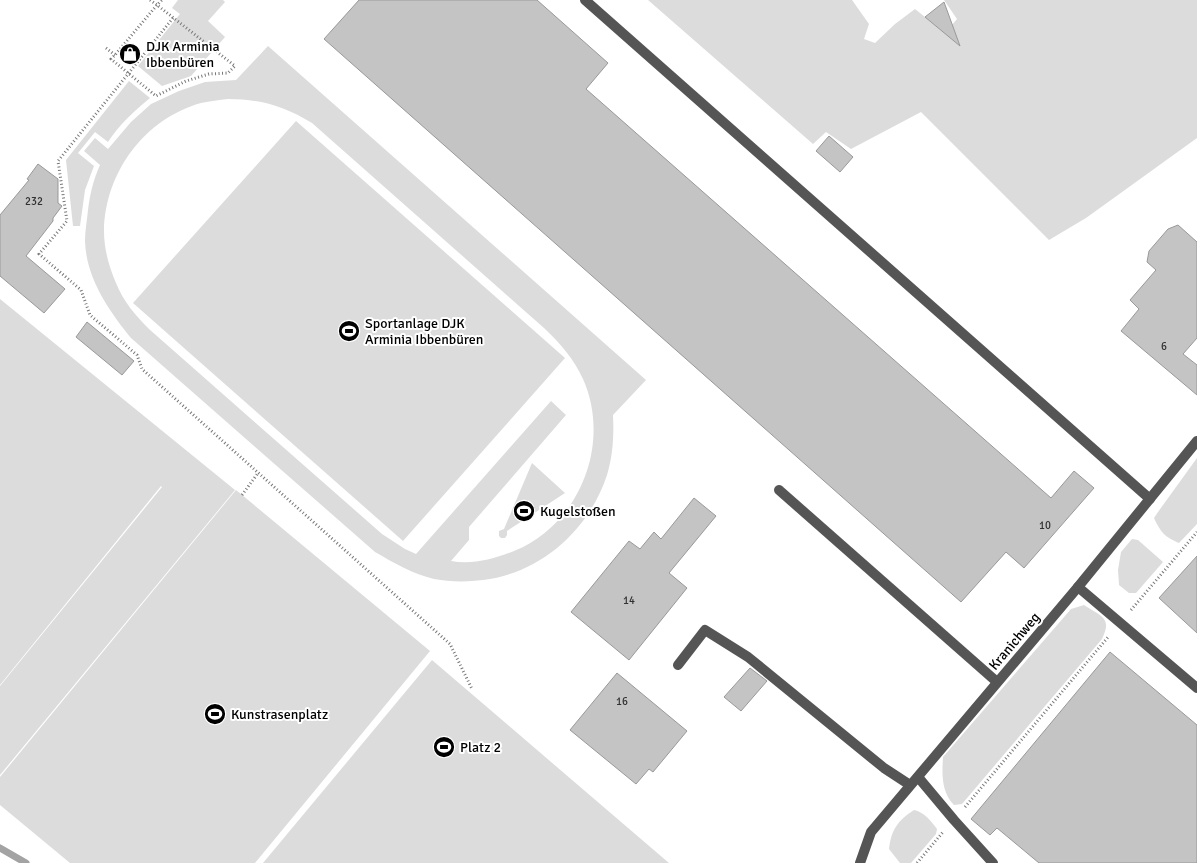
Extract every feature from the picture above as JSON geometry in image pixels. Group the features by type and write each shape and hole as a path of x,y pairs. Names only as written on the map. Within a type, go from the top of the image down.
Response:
{"street":[{"path":"585,0 1150,499"},
{"name":"Kranichweg","path":"860,863 871,832 1078,587 1197,442"},
{"path":"779,490 997,682"},
{"path":"1078,587 1197,688"},
{"path":"678,665 705,630 748,657 884,768 910,785"},
{"path":"918,777 993,863"}],"path":[{"path":"150,0 157,5 235,66 228,73 209,74 186,81 156,96 111,59 157,5 162,0"},
{"path":"173,18 58,161 67,222 39,254 81,290 90,315 137,356 142,369 450,644 472,689"},
{"path":"106,48 115,55"},
{"path":"242,495 258,473"},
{"path":"917,863 1197,532"}],"shaded area":[{"path":"178,0 223,0 225,2 208,21 225,37 191,76 162,86 138,66 180,14 172,8"},
{"path":"648,0 852,0 869,24 864,39 875,43 895,24 915,9 945,33 957,19 944,0 1197,0 1197,138 1086,218 1049,240 921,112 851,149 826,132 813,144"},
{"path":"268,46 646,380 613,415 611,460 599,495 575,531 560,546 543,558 504,576 477,581 452,581 434,579 419,574 375,552 131,338 107,305 94,281 86,255 85,241 90,198 100,165 84,151 95,138 108,149 131,122 151,104 205,82 236,80","holes":["228,99 251,100 272,105 292,112 312,123 544,328 571,358 583,379 591,404 594,430 591,455 584,480 572,502 556,522 537,539 514,551 491,559 475,562 451,561 469,540 469,527 566,415 551,401 416,554 382,534 149,329 126,302 111,271 104,238 106,210 120,169 146,135 162,122 181,111 201,103"]},
{"path":"129,81 150,98 127,118 108,142 95,132 78,153 94,166 85,190 80,226 73,226 66,160"},
{"name":"Sportanlage DJK Arminia Ibbenbüren","path":"296,121 565,358 403,541 133,303"},
{"path":"0,299 235,490 0,775 0,686 162,487 0,685"},
{"path":"1197,458 1197,524 1179,543 1164,534 1154,518"},
{"name":"Kugelstoßen","path":"532,463 565,493 507,531 505,538 501,538 499,531 504,529"},
{"name":"Kunstrasenplatz","path":"236,490 430,651 255,863 70,863 0,805 0,777"},
{"path":"1132,539 1138,540 1163,562 1136,593 1129,593 1119,585 1118,570 1121,552"},
{"path":"1084,605 1100,615 1105,621 1105,632 1102,639 962,804 954,805 945,788 943,757 1071,609"},
{"name":"Platz 2","path":"432,660 669,863 263,863"},
{"path":"914,810 930,820 937,829 936,834 911,863 900,863 889,849 891,836 896,826"}],"building":[{"path":"359,0 537,0 608,63 586,89 1051,498 1074,471 1094,488 1024,568 1006,552 961,602 324,39"},
{"path":"944,2 960,46 925,17"},
{"path":"829,136 853,157 840,172 816,151"},
{"path":"38,164 58,179 58,203 62,206 26,256 65,289 44,313 0,276 0,215 29,180 27,179"},
{"path":"1178,225 1197,242 1197,338 1183,354 1197,365 1197,395 1121,331 1139,309 1130,300 1156,270 1147,262 1149,251 1168,229"},
{"path":"87,322 134,361 122,375 76,337"},
{"path":"694,498 716,516 669,573 687,588 629,660 571,612 629,541 640,549 654,532 661,539"},
{"path":"1197,556 1197,633 1159,598"},
{"path":"1110,652 1197,725 1197,863 1039,863 997,828 990,835 971,819"},
{"path":"750,668 767,681 741,711 724,697"},
{"path":"617,673 687,731 653,772 649,769 636,784 570,730"}],"waterway":[{"path":"0,848 26,863"}],"place":[{"name":"DJK Arminia Ibbenbüren","path":"130,54"},
{"name":"Sportanlage DJK Arminia Ibbenbüren","path":"349,331"},
{"name":"Kugelstoßen","path":"524,511"},
{"name":"Kunstrasenplatz","path":"215,714"},
{"name":"Platz 2","path":"444,747"}]}
